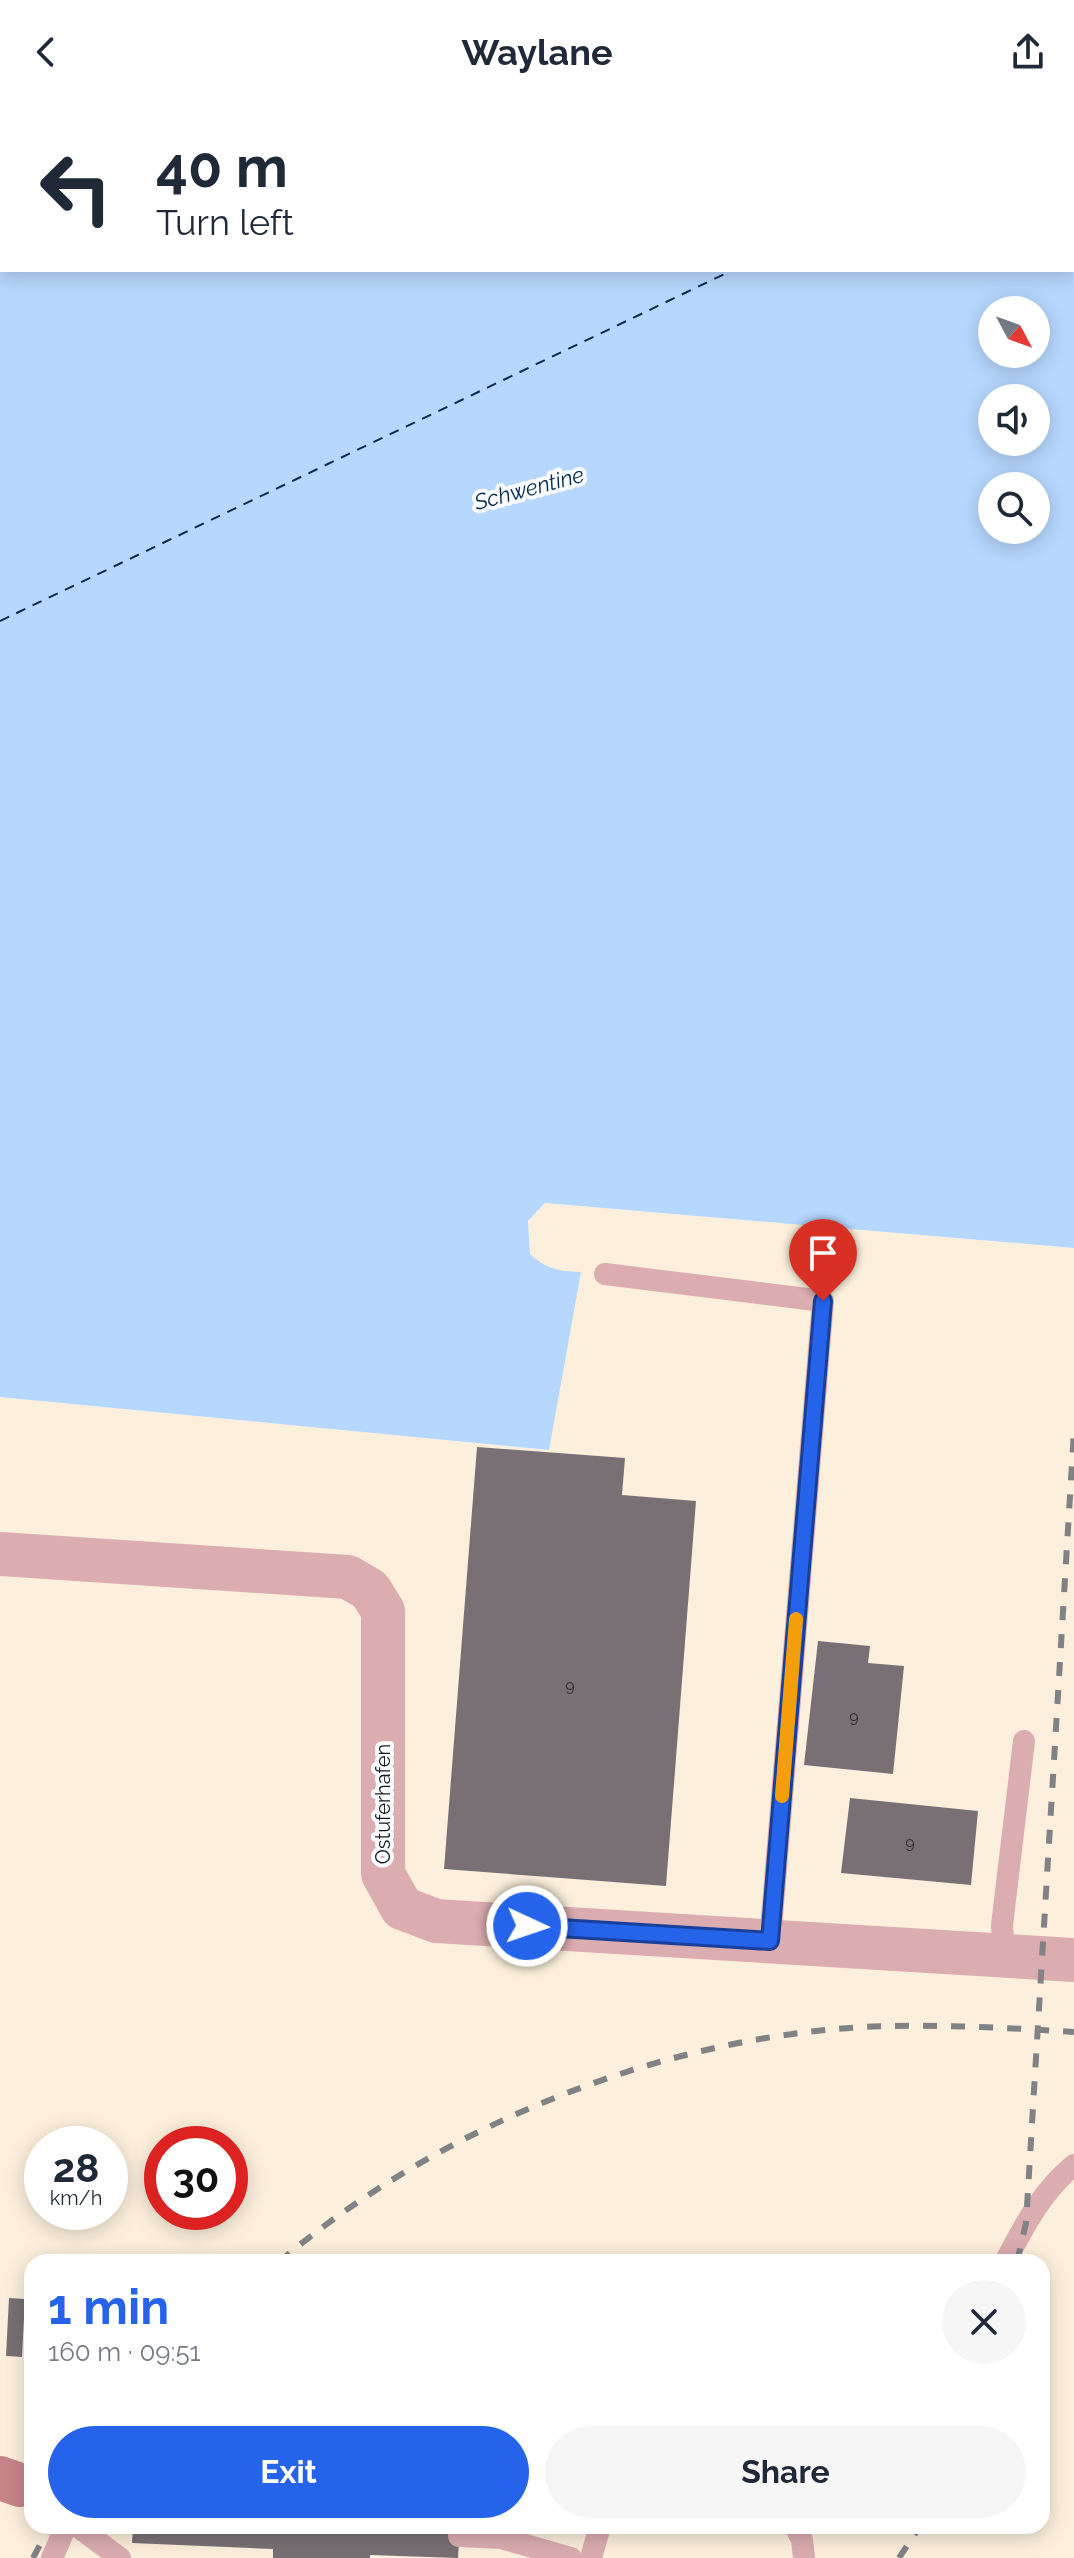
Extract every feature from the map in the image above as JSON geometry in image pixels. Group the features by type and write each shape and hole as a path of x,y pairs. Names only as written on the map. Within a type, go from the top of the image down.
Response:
{"street":[{"name":"Ostuferhafen","path":"0,1554 348,1577 370,1590 383,1611 383,1874 402,1908 436,1921 1074,1960"}],"lane":[{"path":"605,1274 823,1301 770,1941"},
{"path":"1004,1956 1002,1925 1024,1741"},
{"path":"1009,2254 1055,2181 1074,2165"},
{"path":"52,2558 66,2534"},
{"path":"76,2534 92,2558"},
{"path":"83,2534 120,2558"},
{"path":"591,2558 598,2534"},
{"path":"799,2534 804,2558"},
{"path":"459,2536 501,2538 571,2558"}],"shaded area":[{"path":"545,1203 1074,1248 1074,2558 0,2558 0,1397 548,1450 580,1272 556,1271 543,1266 530,1254 528,1221"}],"water":[{"name":"Schwentine","path":"0,272 1074,272 1074,1248 545,1203 528,1221 530,1254 553,1268 581,1272 549,1450 0,1397"}],"building":[{"path":"477,1447 625,1458 622,1495 696,1501 666,1886 444,1869"},
{"path":"818,1641 870,1646 868,1663 904,1666 893,1774 804,1765"},
{"path":"850,1798 978,1811 971,1885 841,1873"},
{"path":"9,2298 24,2299 22,2357 6,2356"},
{"path":"133,2534 460,2534 458,2558 370,2555 370,2558 273,2558 273,2549 132,2543"}],"ferry route":[{"path":"0,621 729,272"}],"railway":[{"path":"1019,2254 1026,2223 1074,1430"},
{"path":"289,2254 343,2212 413,2167 488,2127 566,2093 647,2066 728,2045 811,2032 892,2026 1074,2032"},
{"path":"33,2558 46,2534"},
{"path":"899,2558 915,2534"}],"slow traffic":[{"path":"782,1796 796,1619"}],"route":[{"path":"527,1926 770,1941 823,1301"}]}
